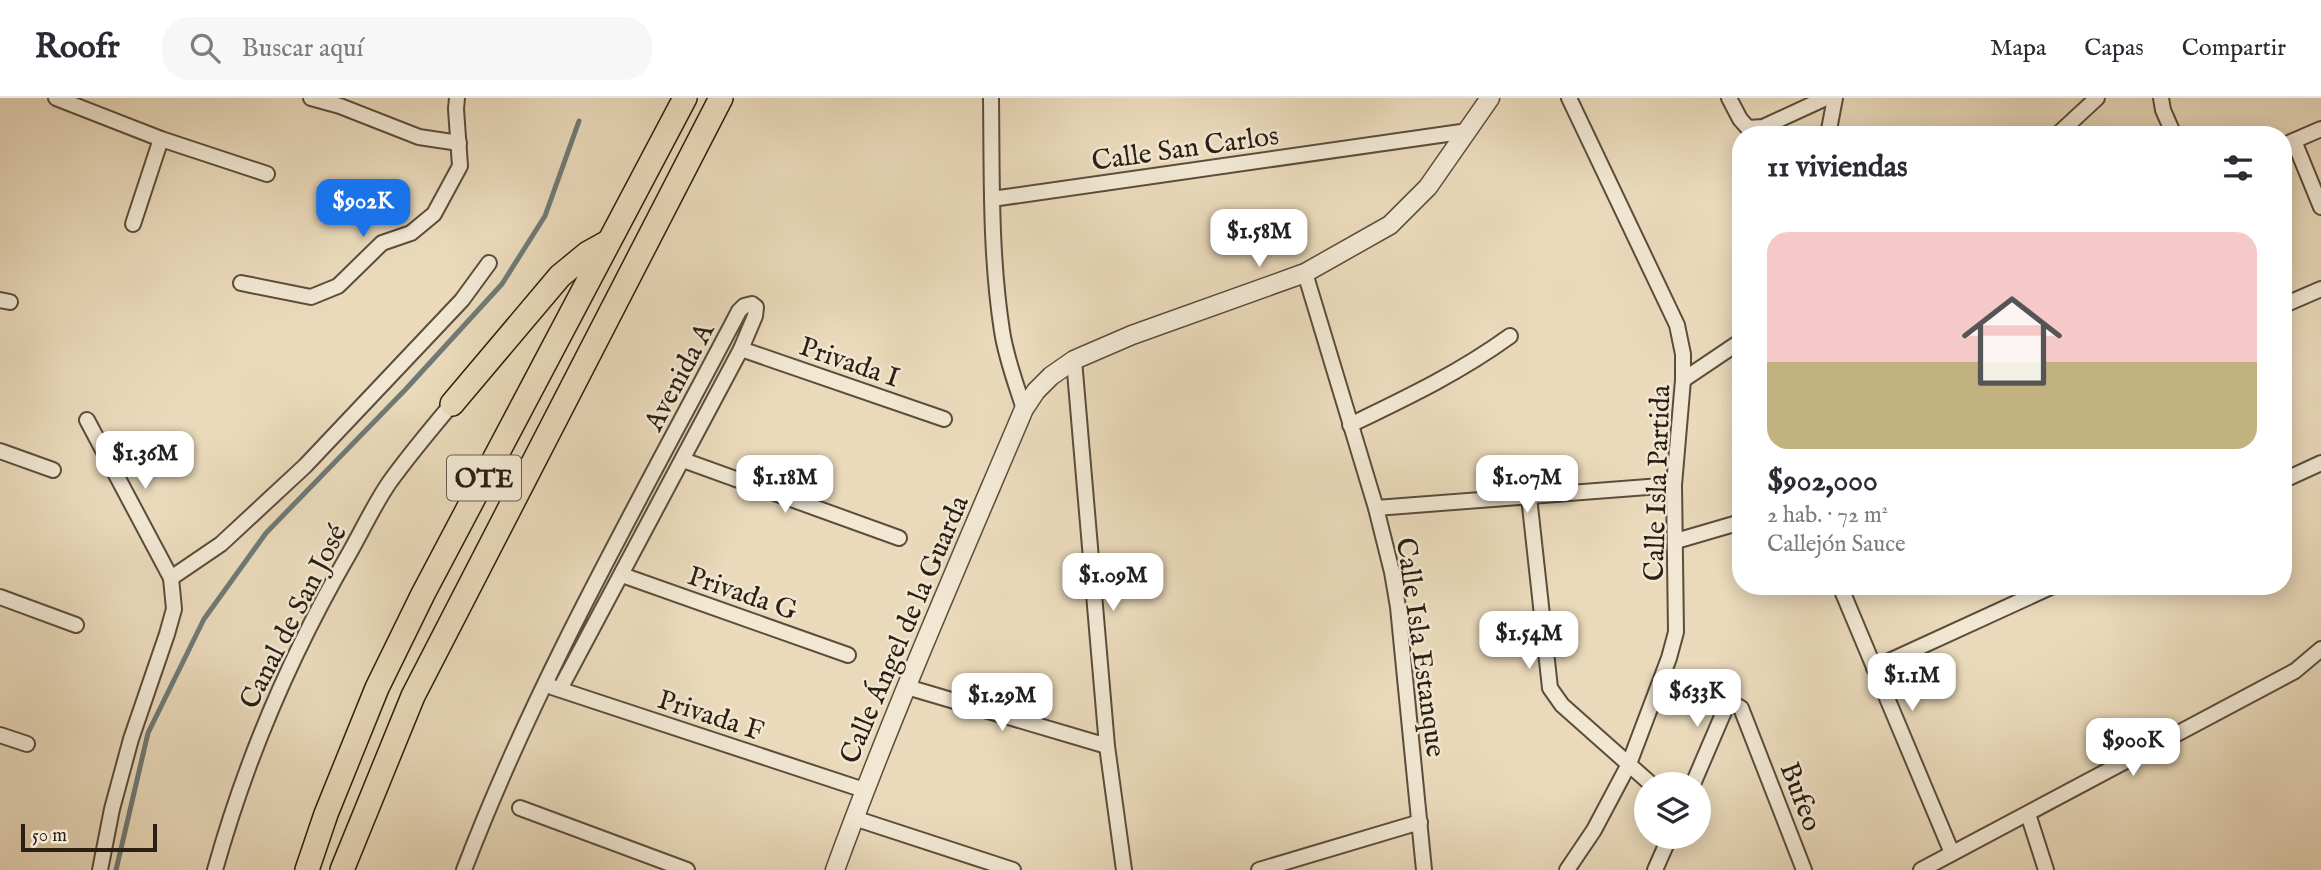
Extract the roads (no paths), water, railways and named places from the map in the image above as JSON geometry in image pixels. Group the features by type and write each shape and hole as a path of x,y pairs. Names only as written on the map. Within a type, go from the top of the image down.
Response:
{"main road":[{"name":"OTE","path":"307,870 313,847 357,738 406,629 685,98"},
{"name":"OTE","path":"342,870 413,696 721,98"},
{"path":"452,404 560,276 589,253 609,242"}],"street":[{"path":"56,98 160,139 267,173"},
{"path":"311,98 419,137 459,142"},
{"path":"241,283 311,297 338,286 382,243 411,233 434,214 460,166 457,98"},
{"path":"991,98 994,253 1002,332 1024,409"},
{"name":"Calle Ángel de la Guarda","path":"835,870 864,790 907,687 1024,409 1036,391 1051,376 1074,360 1132,335 1305,273 1390,225 1428,187 1490,98"},
{"name":"Calle Isla Partida","path":"1567,870 1594,830 1629,764 1669,658 1676,632 1674,485 1683,380 1683,354 1677,326 1569,98"},
{"path":"1730,98 1746,126"},
{"path":"1765,126 1826,98"},
{"path":"1830,126 1835,98"},
{"path":"2067,126 2097,98"},
{"path":"2149,98 2162,104 2171,126"},
{"path":"2292,142 2321,130"},
{"name":"Calle San Carlos","path":"992,199 1468,131"},
{"path":"133,224 160,139"},
{"path":"2292,149 2321,208"},
{"path":"171,579 221,544 305,466 462,300 489,263"},
{"name":"Calle Isla Estanque","path":"1305,273 1376,508 1392,572 1398,607 1424,870"},
{"path":"2292,302 2321,289"},
{"name":"Avenida A","path":"464,870 491,798 544,684 739,311 752,304 756,307 755,316 741,349 560,689"},
{"path":"1350,425 1431,386 1474,362 1510,336"},
{"path":"1683,380 1732,347"},
{"name":"Privada I","path":"741,349 944,419"},
{"path":"1074,360 1107,746 1124,870"},
{"name":"Canal de San José","path":"215,870 256,744 317,610 388,485 452,404"},
{"path":"87,420 171,579 174,609 131,738 112,809 100,870"},
{"path":"0,452 53,470"},
{"path":"683,460 899,538"},
{"path":"2292,476 2321,463"},
{"path":"1376,508 1674,485"},
{"path":"1529,497 1550,688 1562,705 1638,772"},
{"path":"1676,541 1732,525"},
{"name":"Privada G","path":"622,575 848,655"},
{"path":"1844,595 1952,853"},
{"path":"1874,668 2033,595"},
{"path":"0,597 76,625"},
{"path":"1921,870 2295,671 2321,649"},
{"name":"Privada F","path":"544,684 864,790"},
{"path":"907,687 1107,746"},
{"name":"Bufeo","path":"1698,772 1727,707 1733,704 1741,708 1804,870"},
{"path":"0,735 27,744"},
{"path":"520,808 687,870"},
{"path":"2028,814 2046,870"},
{"path":"854,818 1013,870"},
{"path":"1259,870 1420,822"},
{"path":"1655,870 1664,849"}],"waterway":[{"path":"116,870 148,733 204,619 266,533 405,390 502,284 545,216 579,121"}]}
